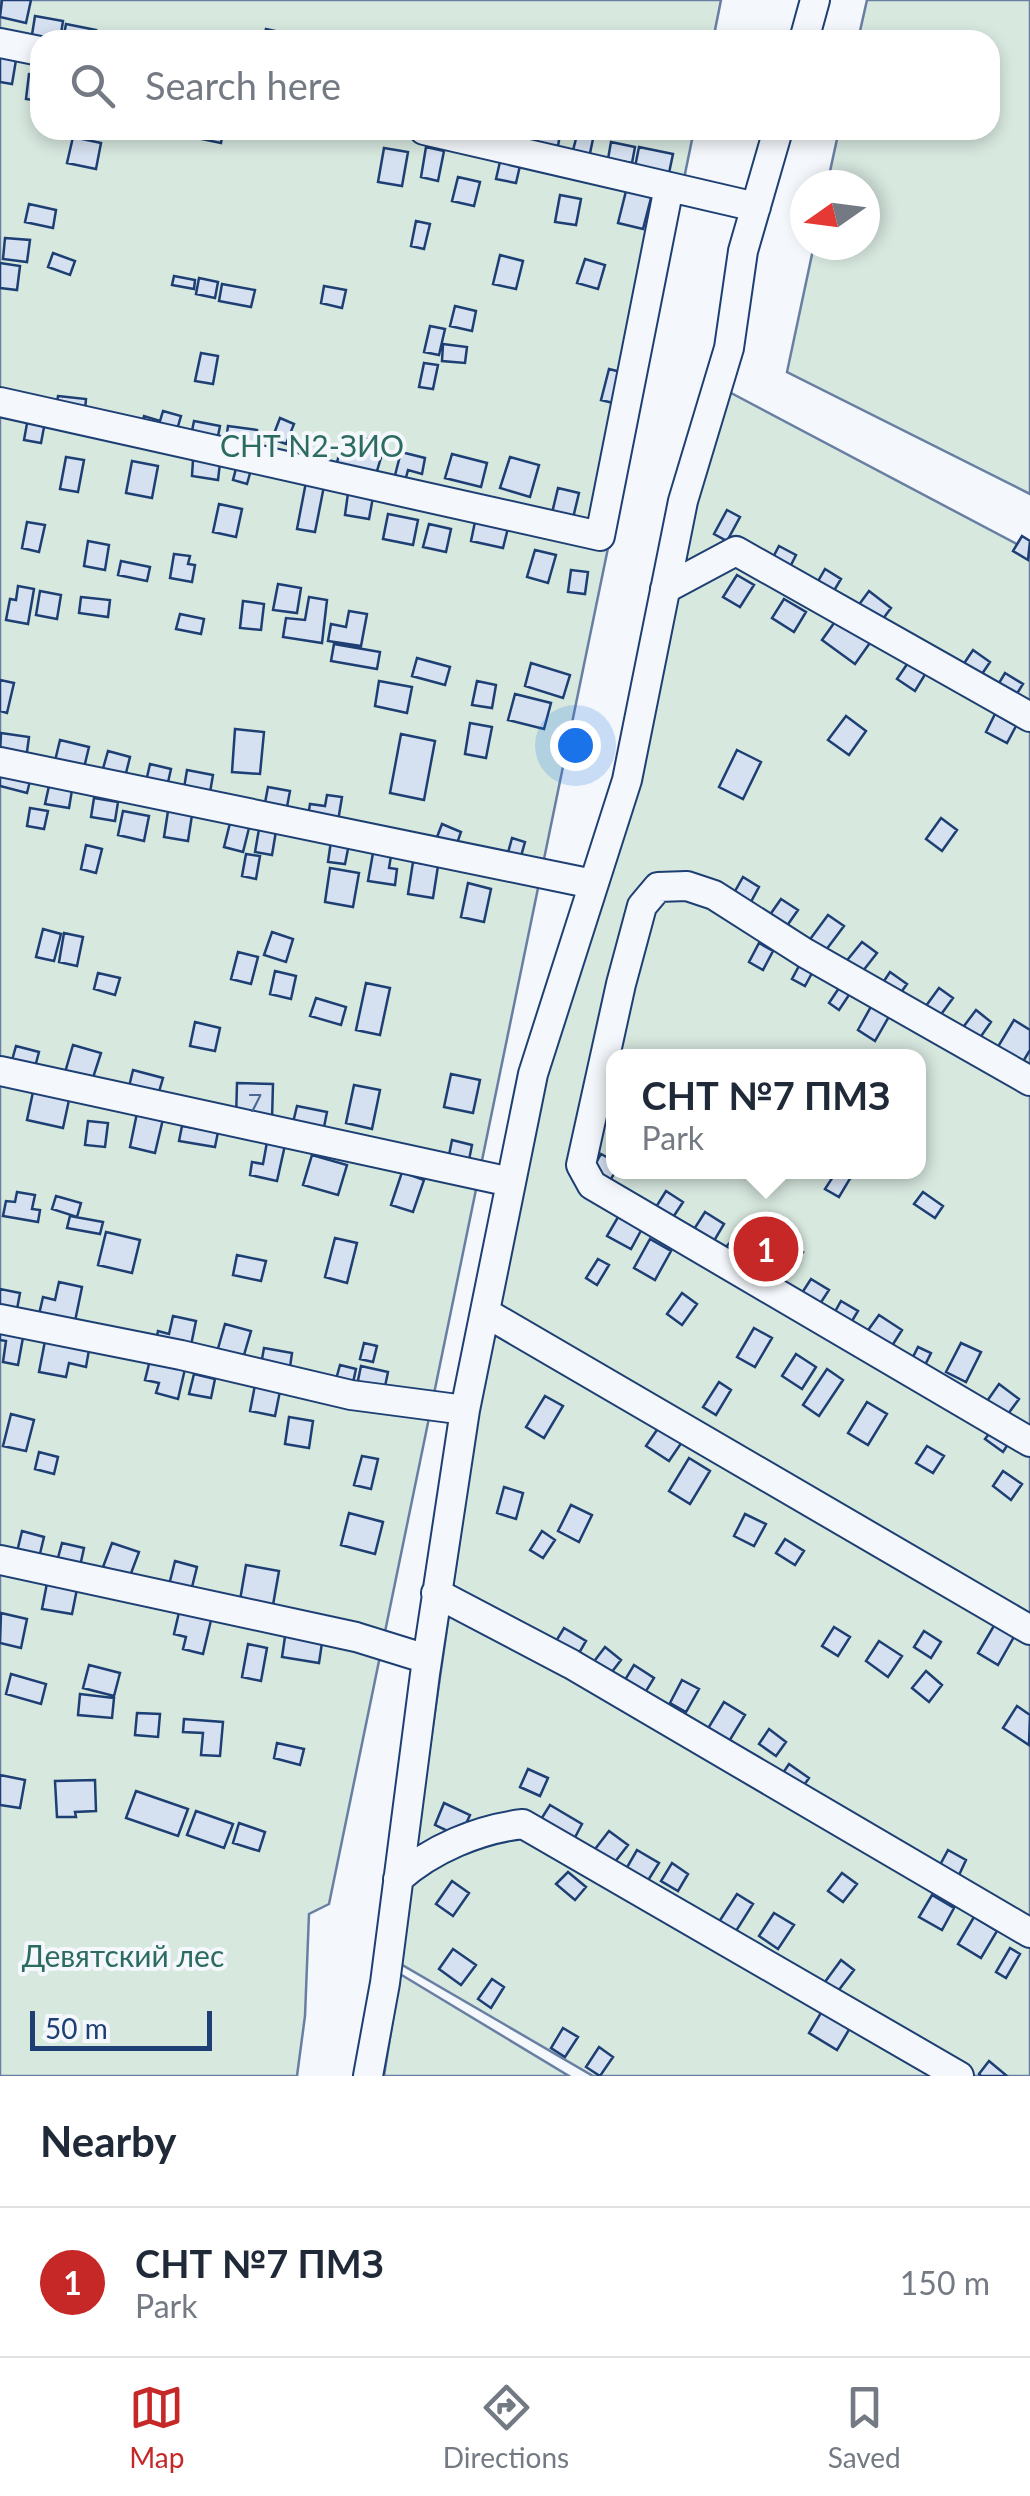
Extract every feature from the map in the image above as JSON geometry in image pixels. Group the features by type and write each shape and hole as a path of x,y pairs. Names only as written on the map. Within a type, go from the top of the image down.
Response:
{"street":[{"path":"807,30 815,0"},
{"path":"0,43 30,49"},
{"path":"467,140 756,207"},
{"path":"368,2076 385,1983 436,1593 465,1410 533,1074 626,780 683,501 729,348 744,251 775,140"},
{"path":"0,402 600,536 669,187"},
{"path":"666,589 736,551 1030,717"},
{"path":"0,762 593,884"},
{"path":"607,1049 642,906 658,887 688,886 714,896 805,953 1030,1081"},
{"path":"606,1052 581,1165 592,1184 1030,1442"},
{"path":"0,1071 511,1182"},
{"path":"492,1317 1030,1630"},
{"path":"0,1319 181,1355 351,1395 465,1410"},
{"path":"0,1560 356,1636 427,1659"},
{"path":"436,1593 571,1664 1030,1934"},
{"path":"398,1879 457,1842 489,1828 523,1824 959,2076"}],"green space":[{"name":"СНТ N2-ЗИО","path":"0,0 721,0 715,30 30,30 30,140 692,140 329,1904 309,1914 305,2016 297,2076 0,2076"},
{"path":"867,0 1030,0 1030,494 787,372 811,260 880,260 880,170 830,170 837,140 1000,140 1000,30 860,30"},
{"path":"716,385 1030,551 1030,2076 593,2076 399,1963 511,1182"},
{"path":"400,1974 569,2076 384,2076"}],"building":[{"path":"2,0 31,0 26,23 0,17"},
{"path":"35,16 63,21 62,30 33,30"},
{"path":"66,24 96,30 65,30"},
{"path":"0,57 16,60 12,84 0,82"},
{"path":"30,74 30,100 26,99"},
{"path":"72,140 101,143 96,169 67,163"},
{"path":"532,140 559,140 557,151 531,146"},
{"path":"576,140 593,140 589,158 572,154"},
{"path":"611,142 635,147 632,163 608,159"},
{"path":"426,147 444,151 438,181 421,177"},
{"path":"639,147 673,154 669,173 635,167"},
{"path":"384,148 408,152 402,186 378,182"},
{"path":"502,153 522,157 516,183 496,179"},
{"path":"458,177 480,182 474,206 452,201"},
{"path":"627,187 652,194 643,229 618,223"},
{"path":"560,195 581,199 576,225 555,222"},
{"path":"29,204 56,210 53,228 25,222"},
{"path":"416,221 430,224 424,249 411,246"},
{"path":"5,238 30,240 27,262 3,259"},
{"path":"53,253 75,261 70,275 48,267"},
{"path":"500,255 523,261 516,289 493,284"},
{"path":"585,259 605,265 598,289 577,283"},
{"path":"0,263 20,266 17,290 0,288"},
{"path":"174,276 195,280 194,289 172,285"},
{"path":"199,278 218,282 215,298 196,294"},
{"path":"222,284 255,290 251,307 219,301"},
{"path":"324,286 346,290 342,308 321,303"},
{"path":"455,306 476,311 472,331 450,326"},
{"path":"430,326 445,329 439,355 424,352"},
{"path":"443,344 467,347 465,363 442,361"},
{"path":"201,353 218,356 213,384 195,381"},
{"path":"424,363 438,365 433,389 419,387"},
{"path":"609,369 625,373 617,404 601,400"},
{"path":"58,396 86,399 84,420 55,417"},
{"path":"163,411 181,416 173,443 140,432 144,416 160,421"},
{"path":"28,418 45,422 41,443 24,440"},
{"path":"280,418 294,424 286,444 272,439"},
{"path":"194,421 220,426 216,446 190,441"},
{"path":"228,426 257,430 255,452 225,449"},
{"path":"360,437 385,444 374,481 335,470 340,451 355,455"},
{"path":"401,452 425,458 422,474 408,470 403,489 392,487"},
{"path":"452,454 487,463 481,487 445,478"},
{"path":"66,457 84,460 78,492 60,489"},
{"path":"510,457 539,465 530,497 500,488"},
{"path":"193,460 220,463 218,480 192,476"},
{"path":"132,461 158,466 152,498 126,493"},
{"path":"238,461 252,466 247,484 233,480"},
{"path":"306,482 324,486 315,532 297,529"},
{"path":"558,488 579,493 573,518 552,513"},
{"path":"348,493 373,497 369,519 345,515"},
{"path":"219,504 242,509 236,537 213,532"},
{"path":"727,510 740,517 727,541 714,534"},
{"path":"388,514 418,520 413,545 383,539"},
{"path":"476,517 509,524 503,548 471,541"},
{"path":"27,522 45,525 39,552 22,548"},
{"path":"429,524 451,529 446,552 423,547"},
{"path":"1022,536 1030,541 1028,560 1013,551"},
{"path":"88,541 109,545 105,570 84,566"},
{"path":"779,546 796,555 787,573 770,563"},
{"path":"535,550 556,555 548,583 527,577"},
{"path":"174,554 190,556 188,564 195,565 192,582 170,578"},
{"path":"121,561 150,567 147,581 118,575"},
{"path":"825,569 841,579 829,599 813,590"},
{"path":"571,570 588,572 585,594 568,592"},
{"path":"737,575 754,585 740,607 723,597"},
{"path":"278,584 301,588 297,613 273,610"},
{"path":"18,586 34,589 28,624 6,620 10,599 16,600"},
{"path":"40,591 61,595 57,619 36,615"},
{"path":"869,591 891,608 877,627 855,610"},
{"path":"81,597 110,600 108,617 79,613"},
{"path":"309,597 327,600 322,643 283,637 286,618 305,620"},
{"path":"784,599 806,612 794,632 772,618"},
{"path":"243,601 264,604 261,630 240,628"},
{"path":"349,611 367,614 361,646 328,641 331,624 346,627"},
{"path":"180,614 204,619 201,634 176,629"},
{"path":"839,616 872,640 855,664 822,640"},
{"path":"334,644 380,652 377,669 331,661"},
{"path":"973,650 990,662 976,683 959,671"},
{"path":"912,657 929,668 915,691 897,679"},
{"path":"417,658 450,667 445,685 412,676"},
{"path":"531,663 570,675 563,698 525,686"},
{"path":"1005,673 1023,684 1011,703 993,693"},
{"path":"0,680 14,683 7,713 0,711"},
{"path":"379,681 412,687 407,713 375,706"},
{"path":"477,681 496,685 492,708 472,705"},
{"path":"515,694 551,703 544,729 508,720"},
{"path":"995,714 1016,726 1007,743 986,732"},
{"path":"846,716 866,731 849,755 828,740"},
{"path":"470,723 492,727 486,758 465,754"},
{"path":"235,729 264,732 260,774 232,772"},
{"path":"1,733 29,737 26,759 0,755"},
{"path":"401,734 435,741 424,800 390,793"},
{"path":"60,740 89,747 83,772 54,765"},
{"path":"737,750 761,762 743,799 719,787"},
{"path":"108,751 130,757 123,785 100,779"},
{"path":"150,764 171,769 166,791 145,786"},
{"path":"0,769 31,777 27,793 0,786"},
{"path":"187,770 213,775 209,798 183,794"},
{"path":"49,786 72,790 69,808 45,804"},
{"path":"268,787 290,791 286,812 264,808"},
{"path":"327,795 342,797 337,827 307,822 310,804 325,806"},
{"path":"94,798 118,802 115,821 91,817"},
{"path":"30,808 48,811 44,829 27,826"},
{"path":"123,811 149,816 144,841 118,835"},
{"path":"168,811 192,815 188,841 164,837"},
{"path":"941,818 957,830 942,851 926,839"},
{"path":"231,819 250,824 243,852 224,847"},
{"path":"442,824 461,832 454,852 434,845"},
{"path":"259,829 276,831 272,855 255,852"},
{"path":"512,838 525,842 519,863 506,860"},
{"path":"331,841 349,844 345,864 328,862"},
{"path":"86,845 102,849 96,873 81,869"},
{"path":"373,853 391,856 389,868 397,869 395,885 368,881"},
{"path":"246,854 260,856 256,879 242,876"},
{"path":"413,862 438,866 433,898 408,894"},
{"path":"330,868 359,873 353,907 325,902"},
{"path":"743,877 759,887 747,909 730,900"},
{"path":"468,883 491,889 484,922 461,917"},
{"path":"781,899 798,910 784,930 767,919"},
{"path":"828,915 844,926 823,954 808,942"},
{"path":"43,929 61,934 54,961 36,957"},
{"path":"272,932 293,939 286,962 264,955"},
{"path":"64,933 83,937 77,966 59,962"},
{"path":"862,942 877,953 859,976 844,964"},
{"path":"759,943 773,951 763,970 749,962"},
{"path":"238,952 258,957 251,984 231,979"},
{"path":"799,966 812,973 805,986 792,979"},
{"path":"275,971 296,976 291,999 270,994"},
{"path":"890,972 907,984 897,998 880,987"},
{"path":"98,973 120,978 115,995 94,989"},
{"path":"843,982 853,989 839,1010 829,1003"},
{"path":"366,983 390,988 380,1035 356,1030"},
{"path":"939,988 953,998 937,1020 923,1010"},
{"path":"316,998 346,1007 341,1025 310,1016"},
{"path":"873,1003 891,1013 875,1041 858,1030"},
{"path":"976,1010 991,1022 977,1042 961,1030"},
{"path":"1014,1020 1030,1030 1030,1050 1021,1065 996,1050"},
{"path":"195,1022 220,1028 215,1051 190,1046"},
{"path":"73,1045 101,1053 91,1084 64,1076"},
{"path":"16,1046 39,1052 32,1078 9,1071"},
{"path":"133,1070 163,1078 156,1102 127,1095"},
{"path":"451,1074 480,1080 473,1113 444,1107"},
{"path":"237,1083 273,1084 272,1120 236,1119"},
{"path":"354,1085 380,1090 372,1129 346,1123"},
{"path":"33,1092 69,1100 63,1128 27,1120"},
{"path":"297,1106 327,1112 321,1142 290,1135"},
{"path":"137,1113 163,1119 155,1153 130,1147"},
{"path":"88,1121 108,1123 105,1147 85,1145"},
{"path":"182,1126 218,1132 215,1147 179,1141"},
{"path":"452,1140 472,1145 466,1175 446,1170"},
{"path":"267,1142 285,1145 277,1181 250,1175 252,1162 263,1164"},
{"path":"601,1154 606,1157 606,1179 611,1179 607,1186 589,1175"},
{"path":"312,1155 347,1165 338,1195 303,1185"},
{"path":"402,1172 424,1180 413,1212 391,1205"},
{"path":"831,1179 850,1179 839,1197 825,1189"},
{"path":"666,1191 683,1202 668,1225 651,1215"},
{"path":"17,1192 35,1195 32,1209 40,1210 38,1222 3,1216 6,1201 15,1202"},
{"path":"923,1192 943,1206 935,1218 914,1204"},
{"path":"56,1196 81,1203 77,1217 52,1209"},
{"path":"621,1212 644,1225 631,1249 607,1236"},
{"path":"705,1212 724,1224 711,1246 691,1234"},
{"path":"70,1216 103,1222 100,1234 67,1228"},
{"path":"740,1231 756,1244 736,1269 719,1255"},
{"path":"106,1232 140,1240 132,1273 98,1265"},
{"path":"335,1238 357,1243 347,1283 325,1277"},
{"path":"650,1239 671,1251 655,1280 634,1268"},
{"path":"786,1241 803,1252 781,1286 764,1275"},
{"path":"237,1255 266,1261 261,1281 233,1275"},
{"path":"598,1259 609,1265 597,1285 586,1278"},
{"path":"811,1279 829,1290 816,1310 798,1299"},
{"path":"59,1282 82,1287 73,1331 37,1323 43,1297 55,1300"},
{"path":"0,1289 20,1293 15,1320 0,1317"},
{"path":"682,1293 697,1304 682,1325 667,1314"},
{"path":"841,1301 858,1311 849,1326 832,1317"},
{"path":"879,1315 902,1330 890,1349 866,1333"},
{"path":"173,1316 196,1321 190,1350 155,1344 158,1331 169,1334"},
{"path":"225,1324 251,1331 241,1365 215,1359"},
{"path":"0,1328 24,1332 18,1365 3,1362 6,1341 0,1340"},
{"path":"754,1328 772,1338 755,1367 737,1357"},
{"path":"45,1341 89,1350 86,1367 69,1363 66,1377 39,1372"},
{"path":"364,1343 377,1346 373,1362 360,1359"},
{"path":"961,1343 981,1352 966,1382 946,1372"},
{"path":"918,1347 931,1353 922,1371 909,1365"},
{"path":"264,1348 292,1353 289,1374 260,1370"},
{"path":"796,1354 816,1367 802,1389 782,1376"},
{"path":"150,1360 185,1369 178,1399 156,1393 159,1383 145,1380"},
{"path":"340,1365 356,1369 352,1387 335,1383"},
{"path":"361,1366 388,1372 383,1396 356,1390"},
{"path":"827,1369 843,1380 819,1416 803,1405"},
{"path":"194,1374 215,1379 211,1398 189,1394"},
{"path":"719,1382 731,1390 716,1415 703,1407"},
{"path":"999,1384 1019,1399 1005,1418 985,1404"},
{"path":"255,1385 280,1391 275,1416 250,1411"},
{"path":"545,1396 563,1406 544,1438 526,1427"},
{"path":"867,1402 887,1414 868,1445 848,1433"},
{"path":"11,1414 34,1420 26,1451 3,1446"},
{"path":"289,1417 313,1421 309,1448 285,1444"},
{"path":"661,1424 684,1439 669,1461 646,1446"},
{"path":"993,1429 1010,1441 1003,1452 985,1439"},
{"path":"927,1446 944,1456 933,1473 916,1463"},
{"path":"39,1452 58,1457 54,1474 35,1469"},
{"path":"362,1456 378,1459 371,1489 354,1485"},
{"path":"689,1458 710,1471 690,1504 669,1491"},
{"path":"1003,1471 1022,1484 1011,1500 993,1486"},
{"path":"504,1487 523,1493 516,1519 497,1513"},
{"path":"571,1505 592,1515 579,1542 558,1531"},
{"path":"349,1513 383,1522 375,1554 341,1545"},
{"path":"745,1514 766,1524 754,1546 734,1536"},
{"path":"22,1531 44,1537 38,1562 16,1556"},
{"path":"542,1531 555,1540 543,1558 530,1550"},
{"path":"785,1539 804,1551 795,1565 776,1553"},
{"path":"62,1543 84,1548 79,1571 56,1565"},
{"path":"112,1543 139,1552 130,1576 103,1567"},
{"path":"175,1561 197,1567 191,1591 169,1585"},
{"path":"246,1565 279,1571 273,1605 240,1600"},
{"path":"48,1578 78,1584 72,1614 42,1609"},
{"path":"180,1608 212,1616 203,1654 183,1649 186,1637 174,1634"},
{"path":"1,1613 27,1619 21,1648 0,1643"},
{"path":"995,1624 1015,1635 998,1665 978,1653"},
{"path":"834,1627 850,1637 838,1656 822,1646"},
{"path":"564,1628 586,1641 575,1660 553,1646"},
{"path":"286,1630 323,1636 319,1663 282,1657"},
{"path":"924,1631 941,1642 931,1658 914,1647"},
{"path":"879,1641 902,1656 888,1677 866,1661"},
{"path":"248,1644 267,1648 261,1681 242,1677"},
{"path":"605,1647 621,1660 605,1681 589,1668"},
{"path":"89,1665 120,1673 114,1696 83,1688"},
{"path":"634,1665 654,1678 640,1701 620,1688"},
{"path":"926,1671 942,1685 929,1702 912,1688"},
{"path":"11,1674 46,1684 41,1704 6,1694"},
{"path":"682,1680 699,1689 686,1712 670,1703"},
{"path":"80,1694 114,1698 112,1718 78,1715"},
{"path":"724,1702 745,1715 725,1748 704,1735"},
{"path":"1017,1706 1030,1715 1029,1745 1003,1728"},
{"path":"137,1713 160,1714 158,1737 135,1735"},
{"path":"184,1719 223,1722 220,1756 201,1755 203,1733 183,1732"},
{"path":"769,1729 786,1742 776,1756 759,1744"},
{"path":"277,1743 304,1749 300,1765 274,1758"},
{"path":"789,1764 809,1778 797,1795 777,1782"},
{"path":"528,1769 548,1778 540,1796 520,1787"},
{"path":"0,1775 25,1780 20,1808 0,1805"},
{"path":"95,1780 96,1811 57,1817 55,1781"},
{"path":"136,1791 188,1809 178,1836 126,1818"},
{"path":"444,1803 470,1815 460,1837 435,1825"},
{"path":"550,1805 582,1824 572,1843 538,1824"},
{"path":"196,1811 233,1824 224,1848 187,1835"},
{"path":"239,1823 265,1832 259,1851 233,1843"},
{"path":"609,1831 628,1845 611,1867 592,1853"},
{"path":"637,1850 659,1863 647,1882 626,1869"},
{"path":"948,1850 966,1860 959,1875 940,1865"},
{"path":"672,1863 688,1874 678,1891 661,1881"},
{"path":"568,1872 586,1887 575,1900 556,1884"},
{"path":"842,1873 857,1884 843,1902 828,1891"},
{"path":"452,1881 469,1893 453,1916 436,1904"},
{"path":"737,1894 753,1904 731,1939 715,1928"},
{"path":"932,1895 954,1908 942,1930 919,1917"},
{"path":"774,1913 794,1925 778,1949 759,1936"},
{"path":"974,1917 997,1931 981,1958 958,1944"},
{"path":"1010,1948 1020,1954 1006,1978 996,1972"},
{"path":"453,1949 476,1965 461,1985 439,1969"},
{"path":"841,1960 854,1970 835,1995 822,1986"},
{"path":"492,1979 504,1987 491,2008 478,1999"},
{"path":"825,2006 853,2023 837,2050 809,2033"},
{"path":"563,2028 578,2037 565,2057 551,2048"},
{"path":"599,2047 613,2057 600,2076 586,2067"},
{"path":"989,2061 1007,2076 981,2076"}],"place":[{"name":"СНТ №7 ПМЗ","path":"766,1249"}],"park label":[{"name":"Девятский лес","path":"123,1955"}]}
